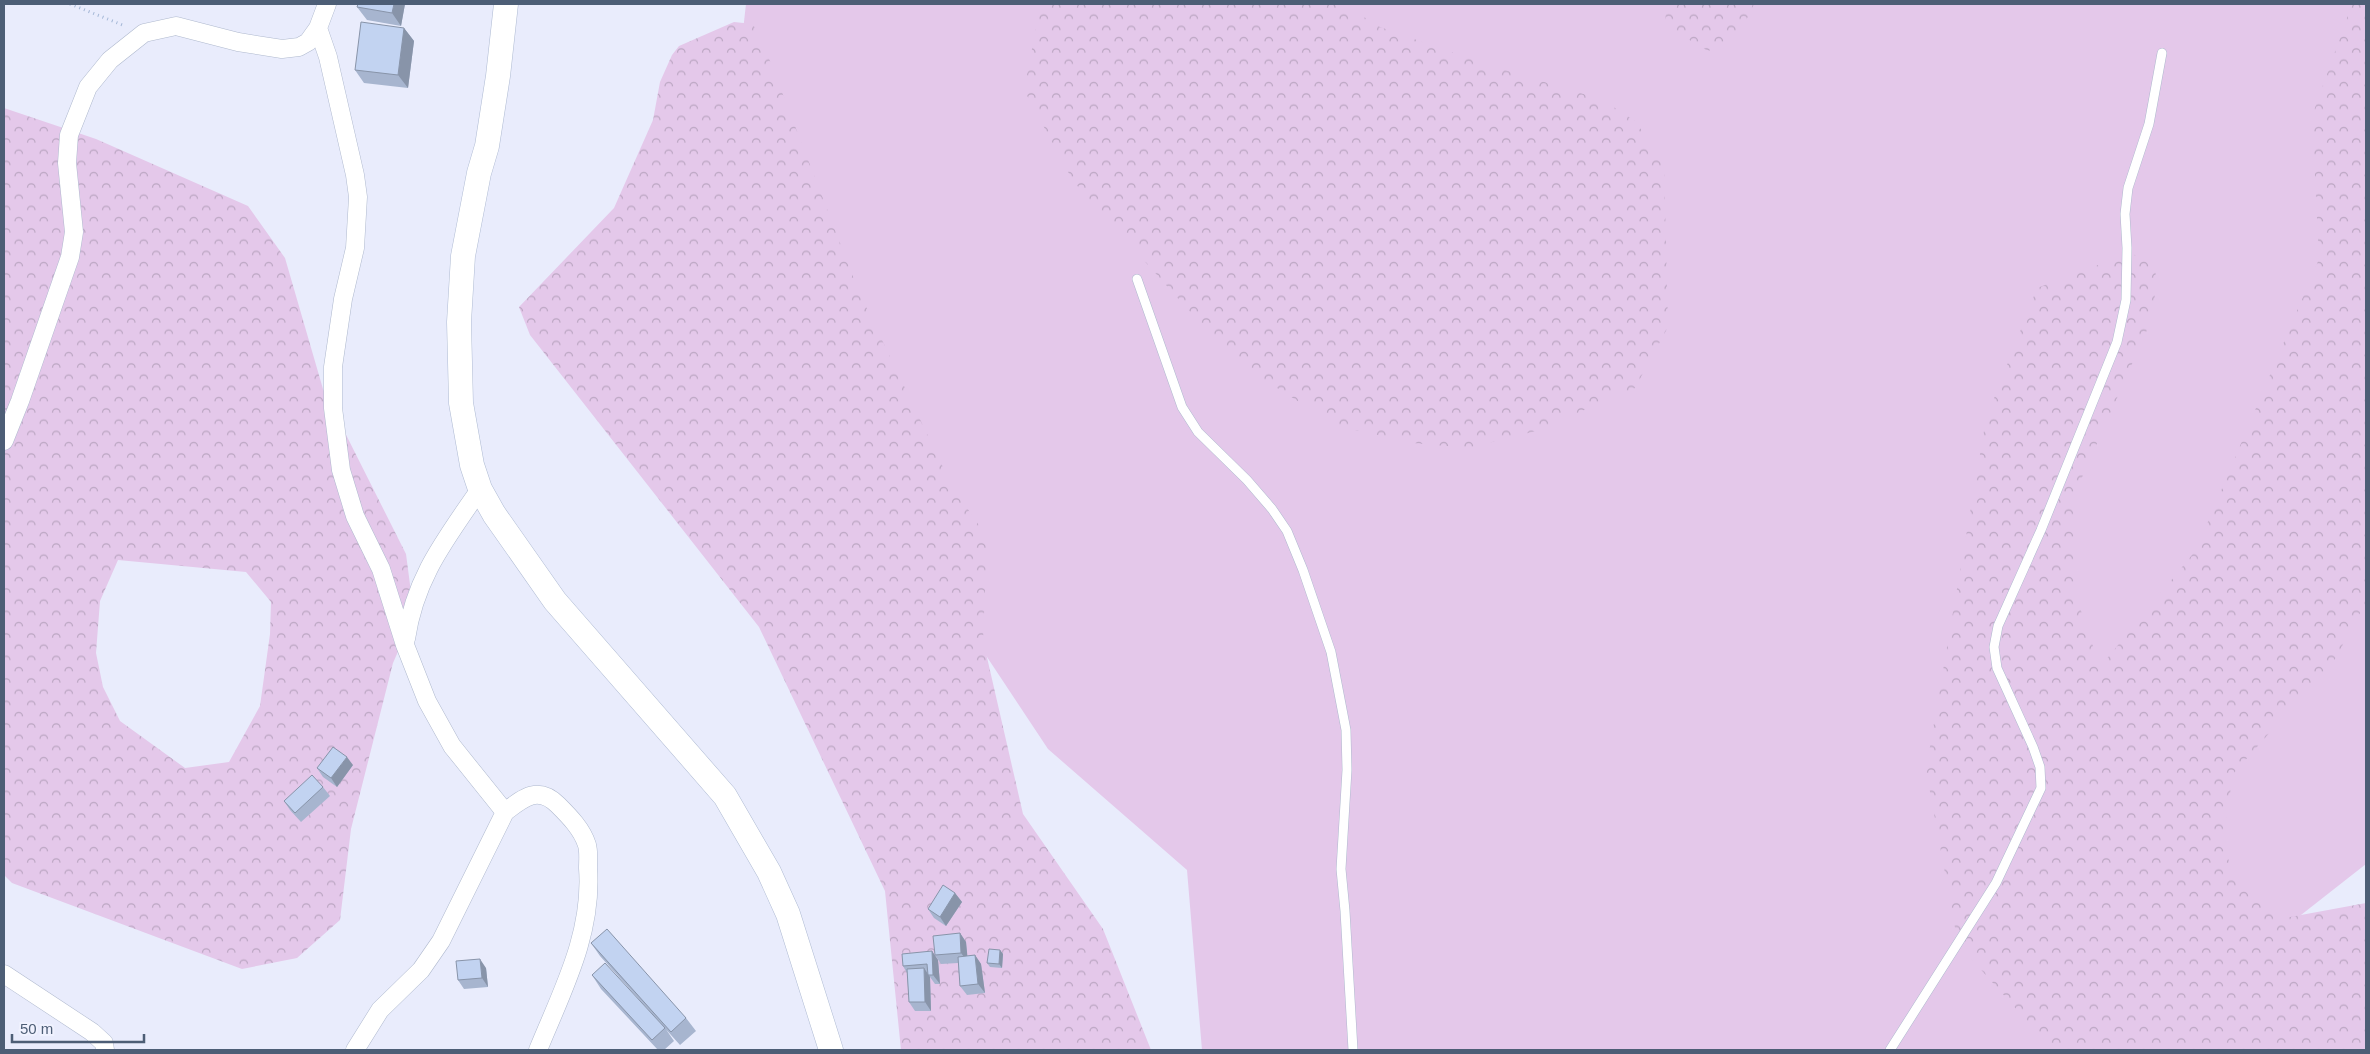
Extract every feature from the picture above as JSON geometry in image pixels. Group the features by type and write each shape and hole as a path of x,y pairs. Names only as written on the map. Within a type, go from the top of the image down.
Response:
{"street":[{"path":"4,441 20,401 70,257 74,232 67,163 68,135 88,87 110,60 144,33 176,26 238,42 282,49 299,47 308,42 318,28 327,4"},
{"path":"506,4 498,76 487,146 479,173 463,256 459,322 461,402 472,465 480,489 494,514 555,601 725,796 769,872 788,914 831,1050"},
{"path":"318,28 328,57 355,175 358,197 355,248 343,299 333,367 333,408 341,470 355,516 381,568 405,645 437,722 452,746 505,812"},
{"path":"405,645 410,612 421,582 436,554 480,489"},
{"path":"355,1050 380,1010 421,970 441,941 505,812 524,797 536,794 554,802 573,821 587,845 590,884 582,939 575,963 538,1050"},
{"path":"4,974 92,1032 104,1043 105,1050"}],"lane":[{"path":"1890,1050 1996,883 2041,788 2040,767 2033,747 1997,668 1994,647 1998,626 2041,530 2117,342 2126,300 2127,248 2125,214 2128,188 2149,124 2162,53"},
{"path":"1137,279 1182,407 1198,432 1248,480 1272,508 1287,531 1303,570 1330,652 1346,730 1341,869 1353,1050"}],"path":[{"path":"70,4 144,33"}],"green space":[{"path":"746,4 2366,4 2366,864 2186,1005 2152,1050 1202,1050 1187,870 1048,749 930,571 735,101"},
{"path":"1043,4 1343,4 1380,27 1482,63 1603,100 1635,121 1664,162 1668,327 1635,388 1536,431 1468,448 1413,443 1337,426 1233,360 1073,181 1024,90 1039,13"},
{"path":"1665,4 1754,4 1736,41 1708,51 1666,26"},
{"path":"2352,4 2366,4 2366,602 2335,659 2233,774 2223,840 2233,876 2284,918 2366,903 2366,1050 2045,1050 2043,1039 1958,944 1926,770 1986,419 2037,288 2130,253 2156,264 2154,314 2076,491 2075,593 2100,667 2196,550 2319,259 2312,116"},
{"path":"734,22 753,24 770,61 859,292 952,486 987,537 983,640 1023,814 1103,929 1151,1050 901,1050 885,891 759,627 530,335 519,307 614,208 653,120 660,82 672,55 679,46"},
{"path":"4,108 96,139 248,206 285,258 323,389 406,554 414,615 393,663 351,829 340,920 297,958 242,969 12,883 4,875","holes":["118,560 246,572 271,602 270,634 260,706 229,762 185,768 120,721 103,687 96,653 100,601"]}],"building":[{"path":"358,4 394,4 392,13 357,7"},
{"path":"361,22 404,28 398,75 355,70"},
{"path":"333,747 347,757 331,778 317,768"},
{"path":"312,775 323,787 295,813 284,801"},
{"path":"943,885 955,893 940,917 928,909"},
{"path":"607,929 686,1018 671,1032 591,943"},
{"path":"960,933 961,953 935,955 933,936"},
{"path":"989,949 1000,950 999,964 987,963"},
{"path":"932,951 933,975 928,975 927,964 903,966 902,954"},
{"path":"975,955 978,984 960,986 958,957"},
{"path":"480,959 482,978 458,980 456,961"},
{"path":"605,963 665,1028 652,1040 592,975"},
{"path":"924,968 925,1002 909,1002 907,969"}]}
